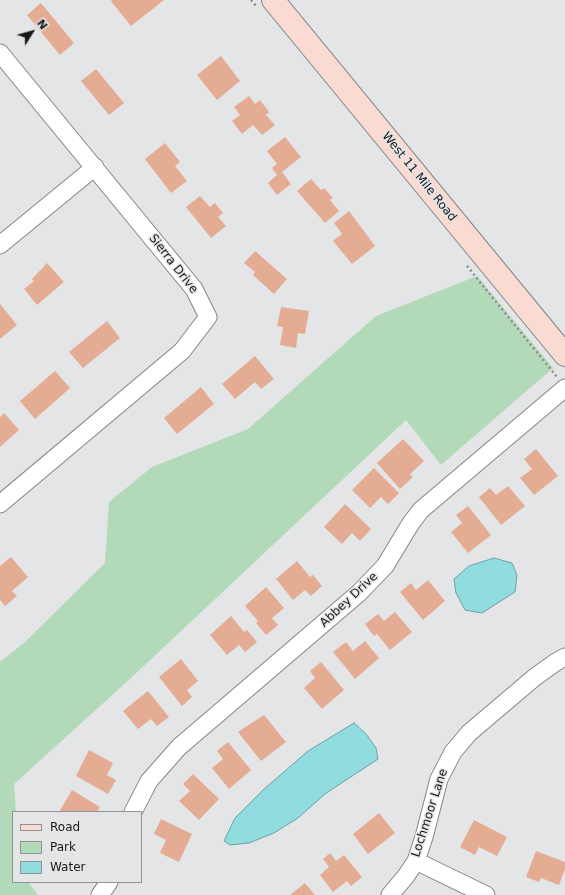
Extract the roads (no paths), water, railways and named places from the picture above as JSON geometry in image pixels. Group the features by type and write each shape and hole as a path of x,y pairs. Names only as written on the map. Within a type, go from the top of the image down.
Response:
{"street":[{"name":"West 11 Mile Road","path":"274,0 565,355"},
{"name":"Sierra Drive","path":"0,53 194,289 208,317 182,351 0,504"},
{"path":"0,246 95,167"},
{"name":"Abbey Drive","path":"134,811 149,781 179,747 359,593 385,566 411,523 421,510 565,388"},
{"name":"Lochmoor Lane","path":"390,895 416,861 439,779 454,752 470,733 535,677 565,657"},
{"path":"416,861 486,895"},
{"path":"100,895 108,883"}],"water":[{"path":"494,558 512,563 517,575 515,592 482,613 465,610 456,593 454,579 469,566"},
{"path":"354,723 366,734 376,748 378,759 325,794 298,818 274,833 249,843 230,845 224,841 235,818 263,790 308,751"}]}
